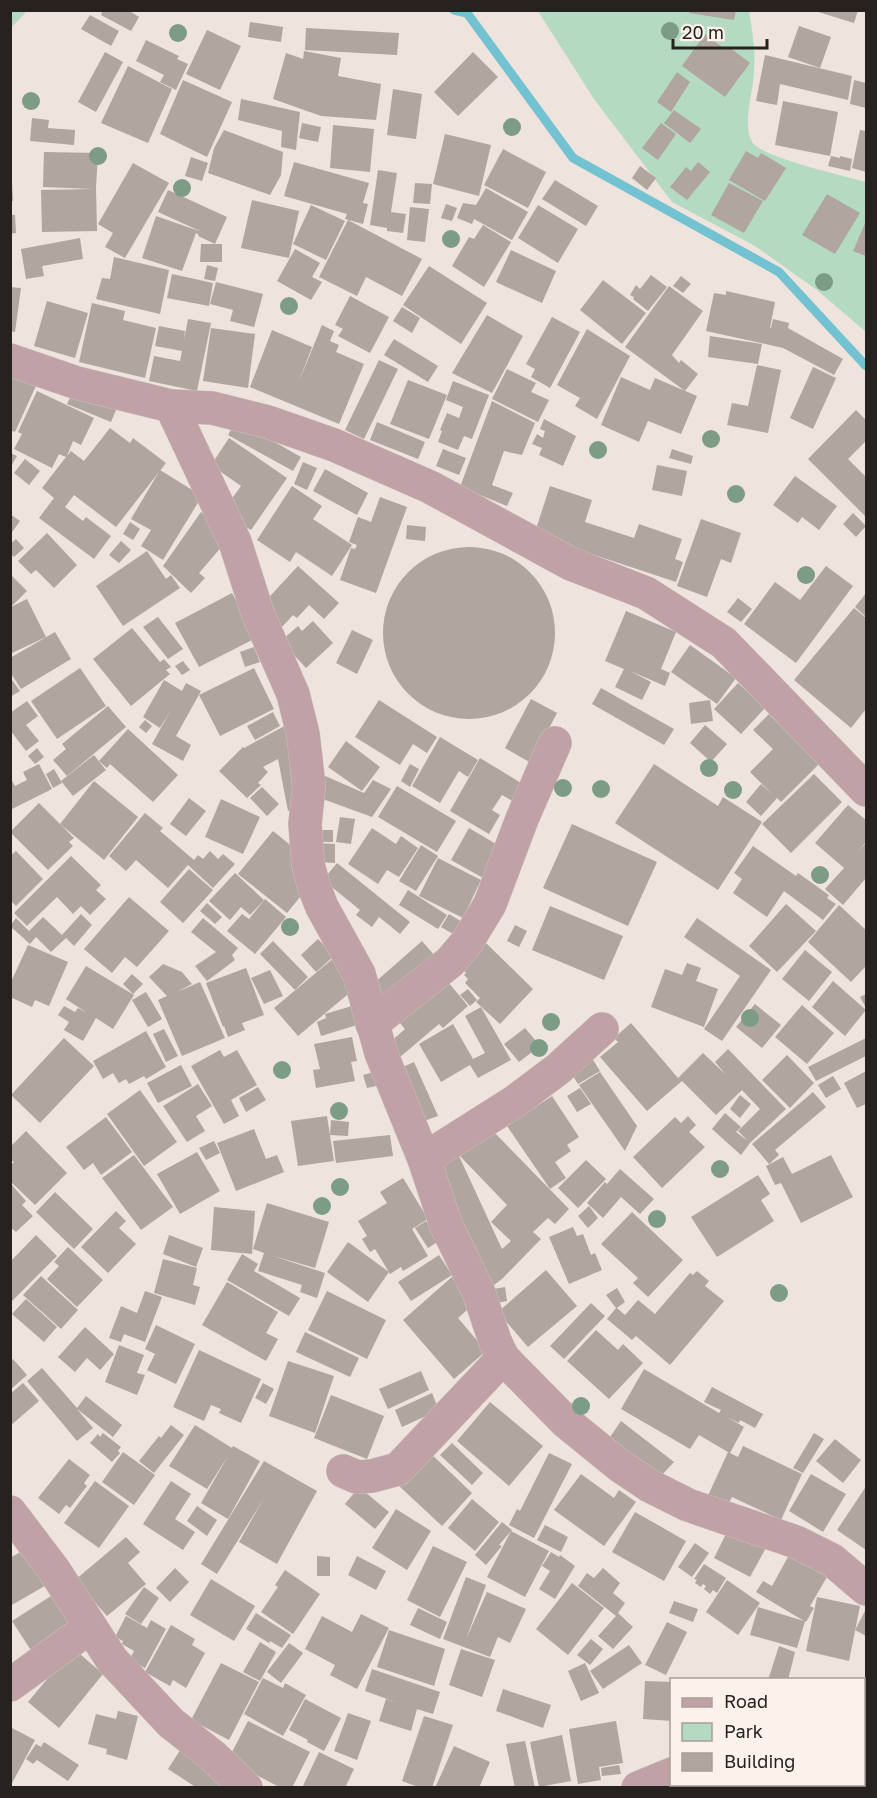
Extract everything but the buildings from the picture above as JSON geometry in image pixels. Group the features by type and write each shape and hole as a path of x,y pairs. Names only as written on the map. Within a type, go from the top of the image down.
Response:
{"street":[{"path":"10,360 77,383 171,406 223,410 268,422 334,446 430,487 571,564 646,593 724,643 867,790"},
{"path":"171,406 235,542 258,614 293,694 303,734 309,786 305,824 308,864 322,907 359,974 381,1053 424,1159 446,1225 479,1293 502,1358 566,1422 620,1466 650,1486 688,1505 796,1542 832,1560 867,1589"},
{"path":"372,1024 450,962 467,942 490,904 522,819 555,743"},
{"path":"424,1159 514,1102 558,1069 602,1029"},
{"path":"343,1471 357,1478 398,1469 502,1358"},
{"path":"10,1512 54,1570 112,1660 171,1723 213,1756 246,1788"},
{"path":"10,1685 90,1627"},
{"path":"638,1788 670,1775"}],"green space":[{"path":"10,11 27,11 11,28"},
{"path":"538,11 749,11 754,63 748,128 753,143 772,155 866,182 866,332 817,290 755,246 672,202 594,99"}],"waterway":[{"path":"454,10 467,13 573,158 779,272 866,366"}]}
